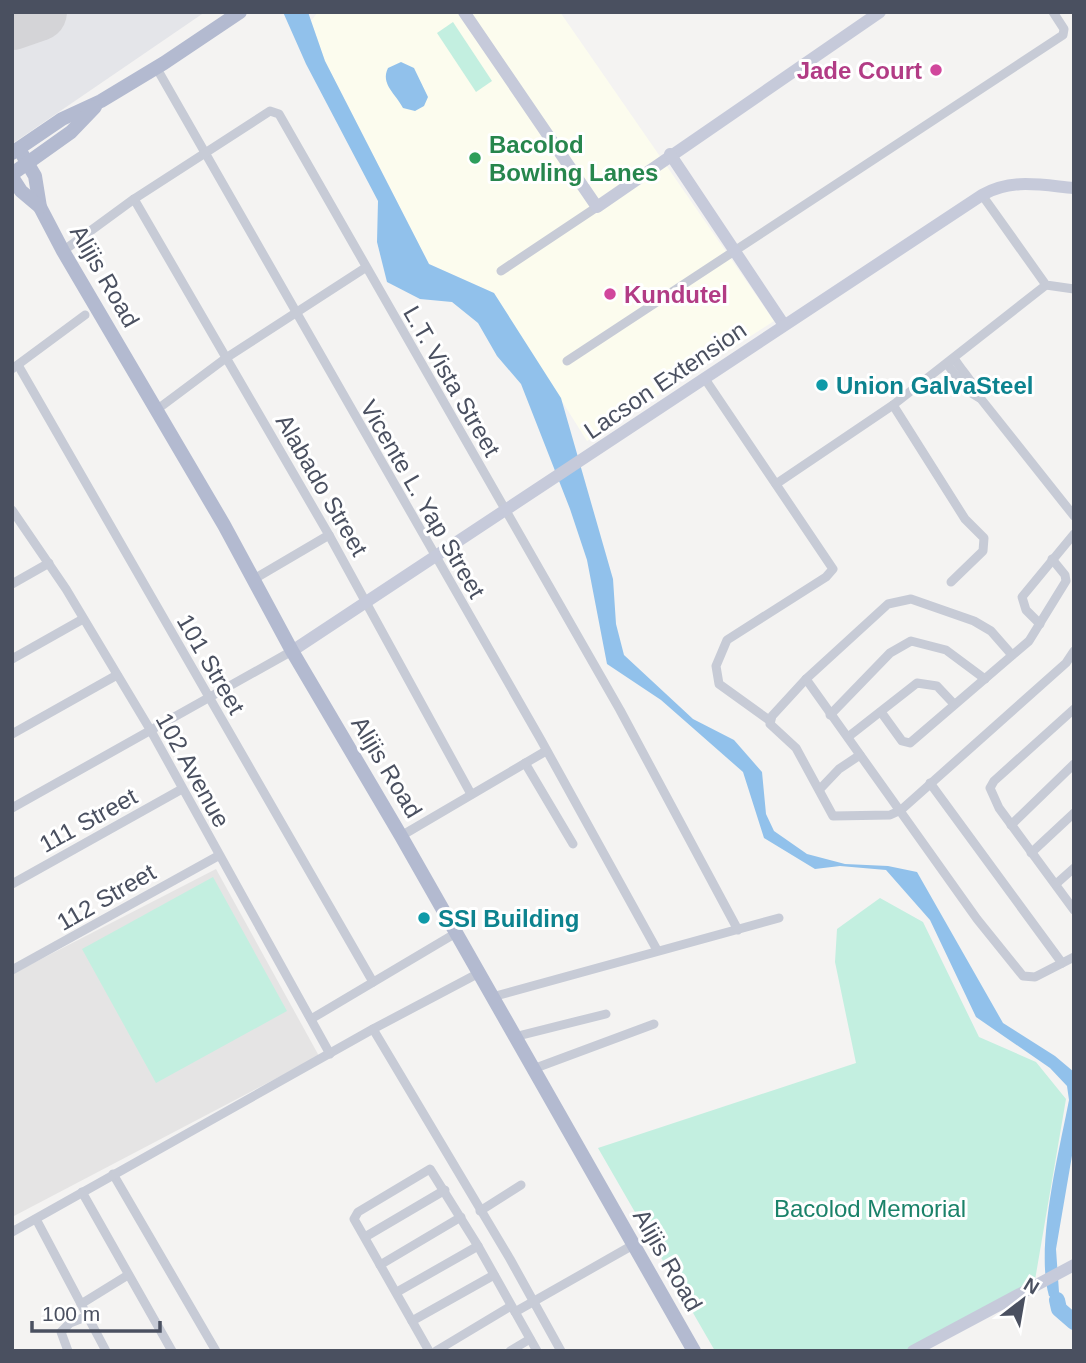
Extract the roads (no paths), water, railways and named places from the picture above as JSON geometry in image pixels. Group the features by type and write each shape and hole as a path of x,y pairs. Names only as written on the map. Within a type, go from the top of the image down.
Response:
{"main road":[{"path":"16,151 62,119 101,101 240,12"},
{"path":"12,176 71,132 101,101"},
{"name":"Alijis Road","path":"16,151 29,163 38,184 40,207"},
{"name":"Alijis Road","path":"12,176 21,191 40,207 694,1351"}],"street":[{"path":"464,12 597,207"},
{"path":"501,271 880,12"},
{"path":"567,361 1063,35 1064,29 1053,12"},
{"name":"Vicente L. Yap Street","path":"156,67 657,950"},
{"name":"L.T. Vista Street","path":"203,153 270,111 276,111 664,789 738,930"},
{"path":"63,251 203,153"},
{"path":"670,154 784,325"},
{"name":"Lacson Extension","path":"292,652 982,195 996,187 1016,183 1074,188"},
{"path":"982,195 1046,285 1074,289"},
{"name":"Alabado Street","path":"134,199 329,535 471,794"},
{"path":"155,411 226,358 365,268"},
{"path":"776,484 893,405 1046,285"},
{"path":"15,367 85,315"},
{"path":"950,361 965,388 981,400 1074,516"},
{"name":"101 Street","path":"15,367 373,982"},
{"path":"705,379 833,569 826,577 727,640 716,666 719,684 769,720 796,748 833,816 890,815 901,810 1066,663 1074,651"},
{"path":"893,405 965,519 984,538 983,551 951,582"},
{"name":"102 Avenue","path":"12,510 48,563 151,731 330,1054"},
{"path":"1040,624 1026,610 1022,597 1074,534"},
{"path":"254,579 329,535"},
{"path":"881,712 902,741 910,743 1029,641 1066,581 1065,575 1052,559"},
{"path":"12,584 48,563"},
{"path":"769,720 806,678 888,604 902,599 925,602 984,626 1012,655"},
{"path":"12,659 83,619"},
{"path":"830,715 890,653 911,641 946,650 985,679"},
{"path":"12,808 292,652"},
{"path":"1066,663 1074,672"},
{"path":"12,734 117,676"},
{"path":"806,678 977,919 1023,976 1035,977 1074,957"},
{"path":"848,737 911,686 925,682 940,688 953,704"},
{"path":"1074,709 994,781 990,788 993,799 1074,910"},
{"path":"401,836 546,751"},
{"path":"820,789 839,769 860,755"},
{"path":"525,763 573,844"},
{"path":"1011,825 1074,764"},
{"path":"930,783 1062,963"},
{"name":"111 Street","path":"12,884 182,789"},
{"path":"1031,853 1074,813"},
{"name":"112 Street","path":"12,970 218,856"},
{"path":"1056,884 1074,868"},
{"path":"492,997 779,918"},
{"path":"311,1019 456,933"},
{"path":"12,1232 373,1029 479,974"},
{"path":"514,1037 606,1014"},
{"path":"533,1069 654,1024"},
{"path":"373,1029 561,1351"},
{"path":"429,1351 355,1216 427,1171 433,1171 445,1190 537,1351"},
{"path":"113,1174 216,1351"},
{"path":"480,1210 521,1185"},
{"path":"365,1237 445,1190"},
{"path":"82,1192 172,1351"},
{"path":"380,1265 461,1217"},
{"path":"36,1219 106,1351"},
{"path":"436,1351 513,1309 534,1302 633,1245"},
{"path":"397,1292 478,1246"},
{"path":"913,1351 1074,1265"},
{"path":"81,1304 128,1275"},
{"path":"412,1321 494,1275"},
{"path":"68,1351 61,1332 69,1323 88,1316"},
{"path":"510,1351 530,1339"}],"water":[{"path":"283,12 308,12 325,61 429,264 494,293 561,398 613,579 616,624 624,655 693,719 734,740 762,772 766,814 774,831 807,854 845,864 888,866 917,872 1003,1023 1055,1056 1074,1072 1074,1144 1056,1249 1059,1292 1057,1300 1049,1296 1045,1276 1045,1252 1050,1199 1069,1100 1067,1086 1050,1068 976,1017 930,920 886,870 840,866 815,869 764,838 743,772 661,700 607,664 587,560 521,384 497,356 478,323 452,302 420,299 387,282 377,242 378,201 306,64"},
{"path":"401,62 414,68 428,97 424,106 415,111 403,108 387,84 388,68"}],"waterway":[{"path":"1057,1300 1059,1309 1074,1322"}],"place":[{"name":"Jade Court","path":"936,70"},
{"name":"Bacolod Bowling Lanes","path":"475,158"},
{"name":"Kundutel","path":"610,294"},
{"name":"Union GalvaSteel","path":"822,385"},
{"name":"SSI Building","path":"424,918"}],"park label":[{"name":"Bacolod Memorial","path":"870,1208"}]}
